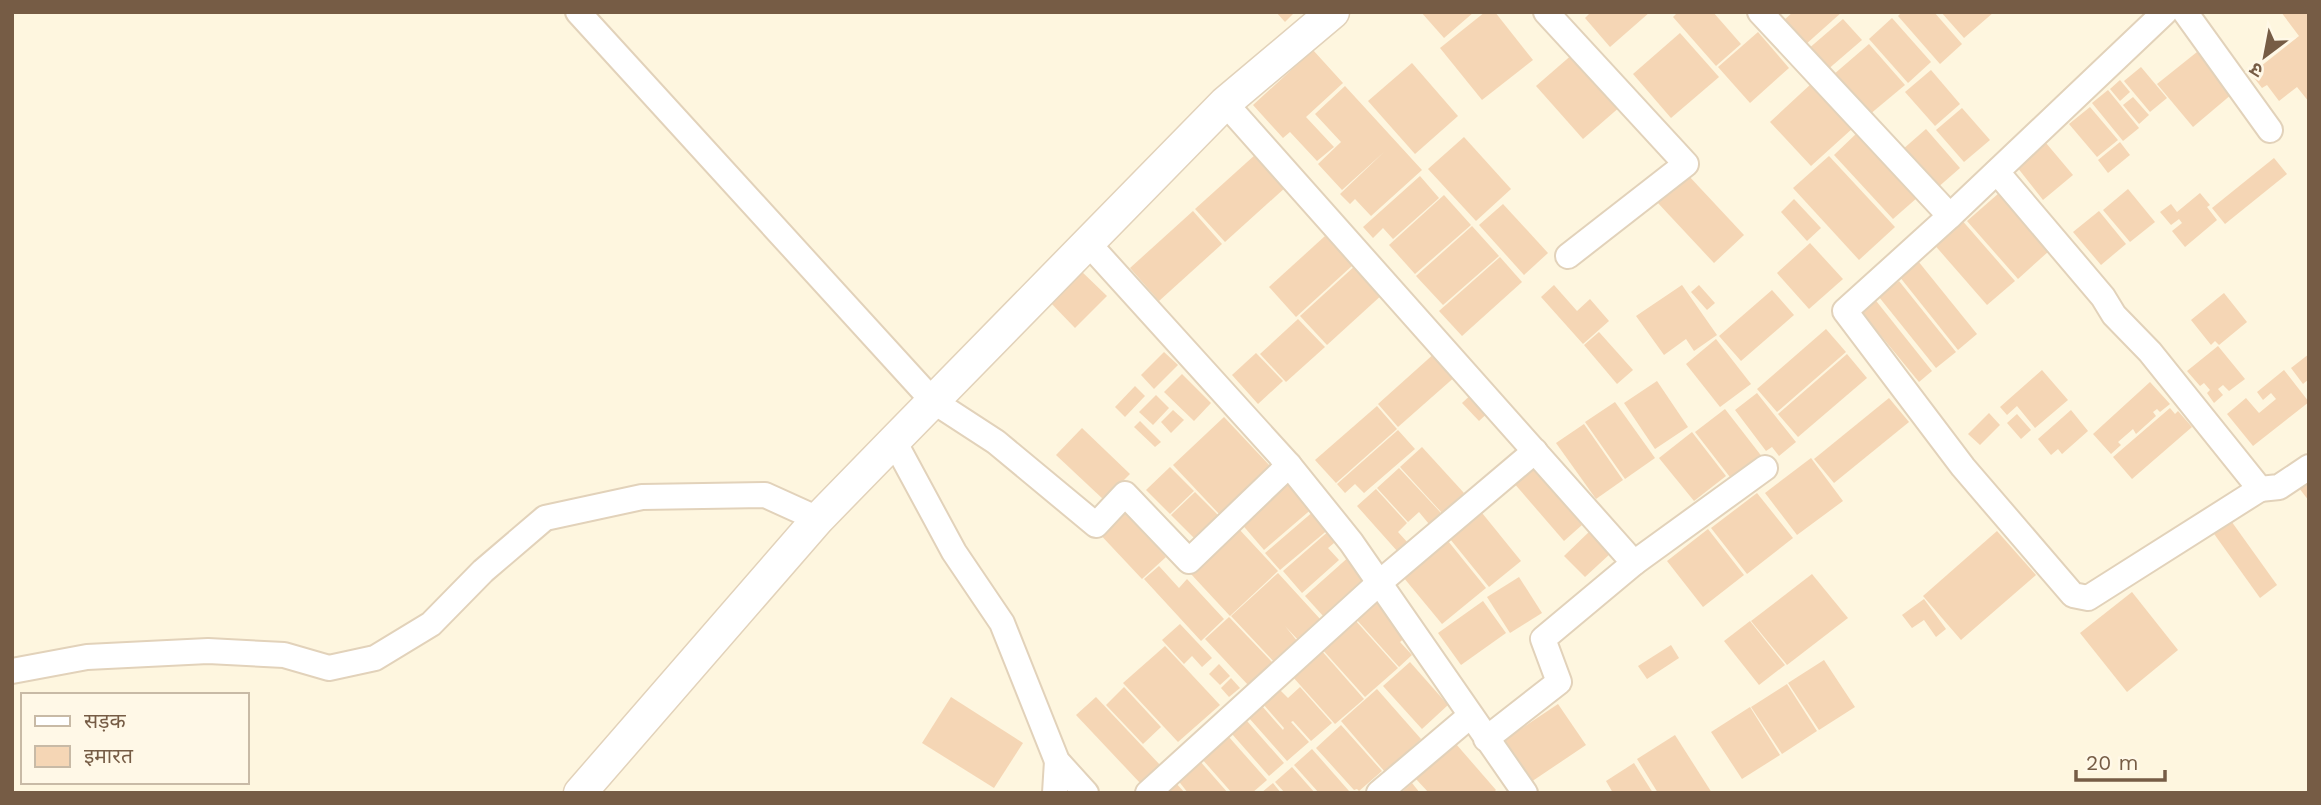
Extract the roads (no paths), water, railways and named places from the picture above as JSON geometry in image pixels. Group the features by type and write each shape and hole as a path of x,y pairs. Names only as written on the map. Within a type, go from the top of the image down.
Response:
{"street":[{"path":"578,12 933,401 996,442 1096,524 1125,494 1189,561 1289,465"},
{"path":"580,793 818,519 1226,103 1333,12"},
{"path":"1546,12 1686,164 1568,256"},
{"path":"1760,12 1950,216"},
{"path":"2165,12 1950,216 1844,310 1963,467 2073,595 2088,598 2260,489 2279,487 2309,467"},
{"path":"2185,12 2270,130"},
{"path":"1226,103 1634,563"},
{"path":"1997,172 2103,298 2114,315 2150,352 2260,489"},
{"path":"1087,242 1289,465 1351,542 1525,793"},
{"path":"894,442 954,552 1002,624 1057,761 1086,793"},
{"path":"1148,793 1379,583 1535,451"},
{"path":"1486,739 1559,682 1543,639 1634,563 1765,468"},
{"path":"12,671 87,657 208,651 284,656 329,668 375,658 431,624 483,570 545,518 642,497 765,495 818,519"},
{"path":"1379,793 1470,716"},
{"path":"1055,793 1057,761"}]}
